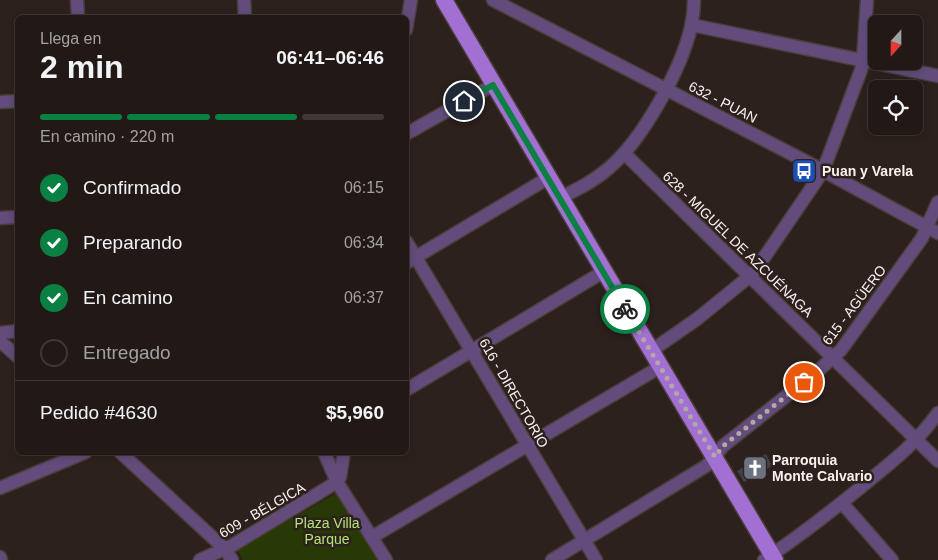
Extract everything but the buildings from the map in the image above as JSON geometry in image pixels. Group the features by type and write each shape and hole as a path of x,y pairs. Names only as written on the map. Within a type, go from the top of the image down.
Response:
{"main road":[{"path":"444,0 715,457 770,558"}],"street":[{"path":"77,0 78,15"},
{"path":"244,0 246,15"},
{"path":"408,15 410,0"},
{"name":"632 - PUAN","path":"494,0 933,230"},
{"path":"560,198 593,181 624,154 649,120 666,89 689,36 694,0"},
{"path":"651,351 697,319 750,276 823,172 864,60 867,0"},
{"path":"692,24 938,76"},
{"path":"409,132 493,85"},
{"path":"0,102 15,101"},
{"name":"628 - MIGUEL DE AZCUÉNAGA","path":"624,154 938,460"},
{"path":"411,260 548,178"},
{"name":"615 - AGÜERO","path":"552,560 699,470 715,457 723,446 833,358 910,254 933,230 938,202"},
{"path":"0,218 15,218"},
{"name":"616 - DIRECTORIO","path":"411,260 473,351 596,560"},
{"path":"409,388 604,272"},
{"path":"0,333 15,331"},
{"path":"0,340 15,354"},
{"path":"372,537 660,367"},
{"path":"770,558 842,503 917,440 938,413"},
{"path":"0,488 79,455"},
{"path":"123,455 229,555"},
{"path":"325,455 337,482 386,560"},
{"path":"337,482 340,477 344,455"},
{"name":"609 - BÉLGICA","path":"200,560 229,555 337,482"},
{"path":"842,503 892,560"}],"green space":[{"name":"Plaza Villa Parque","path":"337,493 378,560 243,560 237,549"}],"way so far":[{"path":"625,309 715,457 723,446 804,382"}],"place":[{"name":"Puan y Varela","path":"804,171"},
{"name":"Parroquia Monte Calvario","path":"755,468"}],"route":[{"path":"464,101 493,85 625,309"}]}
